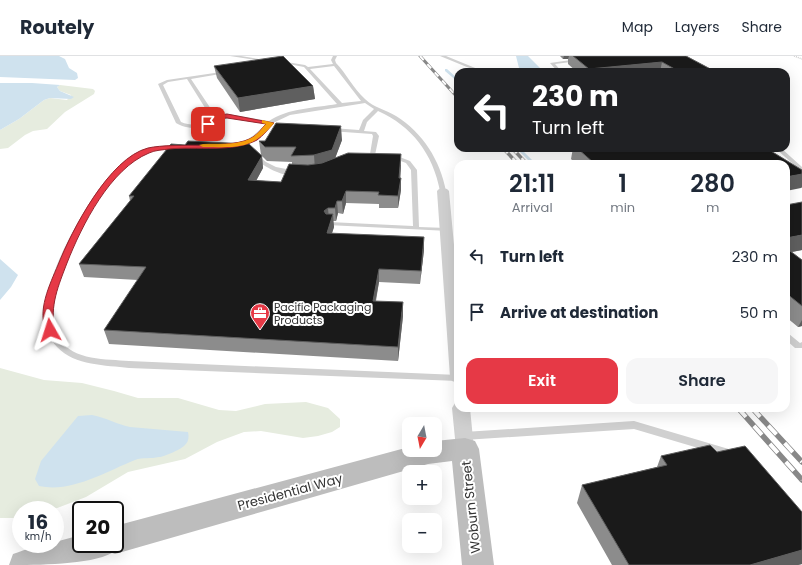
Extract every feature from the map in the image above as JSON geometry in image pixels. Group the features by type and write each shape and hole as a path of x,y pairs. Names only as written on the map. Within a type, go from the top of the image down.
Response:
{"street":[{"path":"444,191 454,324"},
{"path":"461,412 465,443"},
{"name":"Presidential Way","path":"124,537 465,443"},
{"name":"Woburn Street","path":"465,443 478,565"},
{"path":"24,565 72,552"}],"lane":[{"path":"232,56 301,65 307,68 341,105"},
{"path":"335,56 333,60 336,65 366,102 406,124 420,138 436,166 444,191"},
{"path":"442,56 473,68"},
{"path":"556,68 550,61 581,60"},
{"path":"260,65 267,61"},
{"path":"307,68 336,65"},
{"path":"214,117 212,122 202,126 185,126 178,122 160,85 165,81 231,71"},
{"path":"188,78 214,117"},
{"path":"225,145 246,143 256,138 283,116 366,102"},
{"path":"360,131 365,121 378,108"},
{"path":"214,117 229,116 270,126"},
{"path":"329,130 371,132 376,135 369,155 382,155 402,159 408,162 414,170 416,228"},
{"path":"246,143 259,160 269,167 303,173"},
{"path":"189,146 149,150 134,157 120,169 102,190 85,215 60,270 53,288 49,307 48,320 50,330 55,340 63,349 74,356 95,361 168,366 454,377"},
{"path":"782,152 802,170"},
{"path":"329,224 447,230"},
{"path":"790,339 798,346 802,345"},
{"path":"465,443 634,425 738,456"}],"path":[{"path":"794,56 802,59"}],"shaded area":[{"path":"60,85 93,89 95,91 94,94 65,112 47,129 33,131 8,148 0,149 0,130 19,119 44,100 50,98 67,100 71,95 60,91 57,87"},
{"path":"0,368 44,380 82,383 138,398 178,398 219,410 236,411 265,404 306,402 328,408 340,419 340,427 332,432 318,436 303,438 261,431 244,432 217,442 185,459 128,472 86,497 72,501 64,505 64,501 12,501 12,518 0,518"}],"water":[{"path":"0,56 59,56 65,59 69,68 77,73 78,78 75,80 0,77"},
{"path":"516,56 528,56 540,68 519,68"},
{"path":"0,83 60,85 57,87 60,91 74,97 71,99 50,98 44,100 19,119 0,130"},
{"path":"0,259 18,275 11,287 0,300"},
{"path":"92,415 130,427 188,432 187,443 176,451 161,457 135,460 76,484 64,487 39,486 35,479 41,461 78,416"}],"building":[{"path":"283,56 313,86 238,98 214,66"},
{"path":"573,56 686,56 708,68 673,68 662,62 588,68"},
{"path":"276,123 341,126 332,150 314,155 291,156 296,147 265,147 259,141 265,141"},
{"path":"188,141 249,144 262,156 248,180 281,182 289,164 308,165 322,163 348,153 401,154 399,178 401,178 398,196 378,195 379,192 346,191 342,201 337,201 335,208 328,208 324,211 326,214 333,214 327,233 424,237 421,271 379,269 373,301 403,302 398,347 104,330 146,267 79,264 134,196 129,196 171,144 185,145"},
{"path":"582,152 773,152 786,160 590,160"},
{"path":"790,163 802,170 802,174 790,176"},
{"path":"802,202 802,235 790,237 790,204"},
{"path":"790,251 802,260 802,306 790,296"},
{"path":"710,445 717,452 745,446 802,512 802,550 750,565 629,565 582,485 667,465 661,456"}],"waterway":[{"path":"446,70 454,77"},
{"path":"522,152 530,160"}],"railway":[{"path":"420,56 454,94"},
{"path":"507,152 514,160"},
{"path":"516,152 523,160"},
{"path":"742,412 802,480"},
{"path":"756,412 802,462"}],"slow traffic":[{"path":"203,145 234,145 250,141 256,138 271,123 264,122"}],"place":[{"name":"Pacific Packaging Products","path":"260,330"}],"route":[{"path":"50,330 48,320 53,288 76,232 85,215 102,190 120,169 140,153 149,150 178,146 234,145 246,143 256,138 271,123 227,116 214,117 214,121 208,124"}]}
